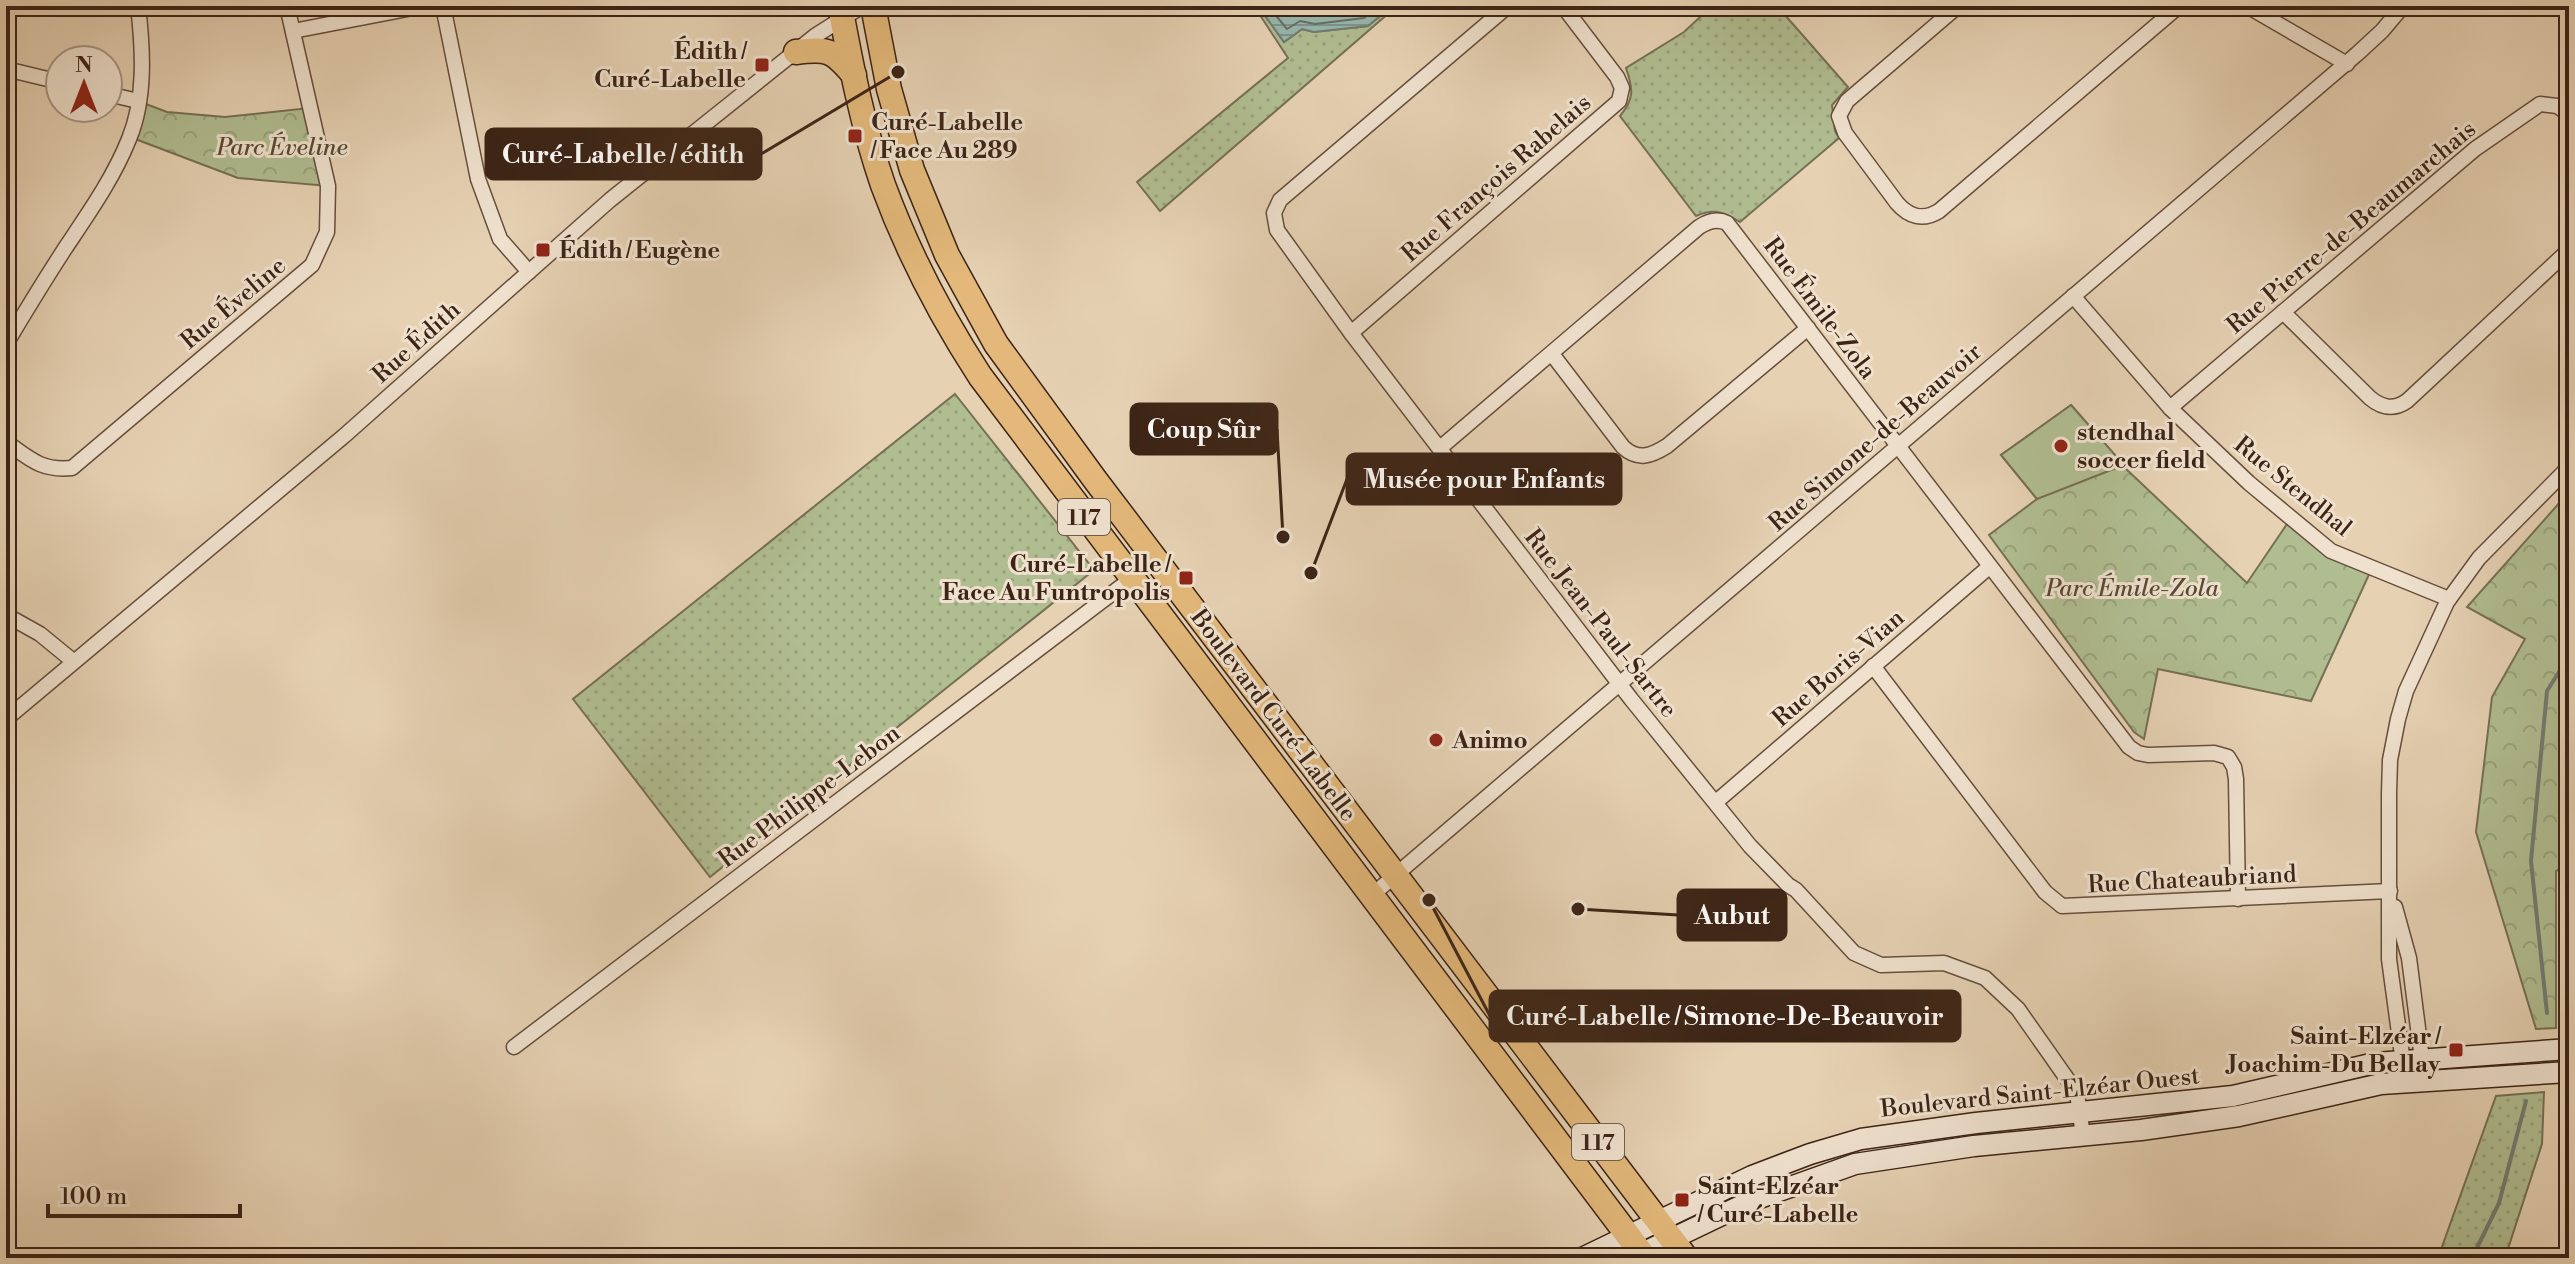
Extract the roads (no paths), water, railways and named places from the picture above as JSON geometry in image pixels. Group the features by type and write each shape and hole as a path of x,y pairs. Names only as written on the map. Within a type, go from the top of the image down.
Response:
{"main road":[{"name":"Boulevard Curé-Labelle","path":"873,6 889,89 912,170 940,240 983,324 1040,406 1671,1239"},
{"name":"Boulevard Curé-Labelle","path":"848,10 854,75 882,183 913,257 942,314 993,395 1636,1251"},
{"path":"796,52 829,51 854,75"}],"street":[{"path":"6,344 38,289 105,189 130,137 138,101 143,50 138,6"},
{"name":"Rue Éveline","path":"6,442 39,465 54,470 72,468 312,265 327,232 328,186 287,6"},
{"path":"293,31 423,6"},
{"path":"443,6 478,179 500,239 529,272"},
{"name":"Rue Jean-Paul-Sartre","path":"1508,6 1284,197 1274,208 1279,234 1619,685 1750,846 1854,953 1881,965 1944,963 1985,978 2018,1009 2077,1093 2083,1136"},
{"name":"Rue François Rabelais","path":"1351,333 1619,101 1622,88 1617,77 1563,6"},
{"path":"1958,6 1847,101 1839,116 1842,129 1903,210 1914,216 1928,216 1939,211 2179,6"},
{"path":"2247,6 2347,64"},
{"name":"Rue Simone-de-Beauvoir","path":"1371,896 2347,64 2403,6"},
{"name":"Rue Édith","path":"6,719 344,436 610,200 848,10"},
{"path":"6,69 44,78"},
{"path":"124,98 138,101"},
{"name":"Rue Pierre-de-Beaumarchais","path":"2170,408 2468,155 2540,104 2552,104 2569,114"},
{"name":"Rue Émile-Zola","path":"1440,448 1699,227 1719,220 1731,227 2129,747 2148,755 2214,753 2228,757 2236,779 2238,899"},
{"path":"2283,312 2370,398 2383,407 2396,407 2407,401 2569,250"},
{"name":"Rue Stendhal","path":"2073,296 2170,408 2249,483 2331,551 2449,599"},
{"path":"1552,354 1623,447 1635,456 1643,457 1667,446 1808,328"},
{"path":"2415,1082 2409,958 2390,891 2390,760 2395,733 2406,691 2449,599 2479,558 2569,467"},
{"name":"Rue Boris-Vian","path":"1716,802 1989,567"},
{"name":"Rue Philippe-Lebon","path":"514,1047 1131,579"},
{"path":"6,615 40,634 73,661"},
{"name":"Rue Chateaubriand","path":"1873,666 2045,892 2058,904 2075,907 2390,891"},
{"name":"Boulevard Saint-Elzéar Ouest","path":"1671,1239 1752,1176 1839,1145 1931,1128 2244,1095 2346,1069 2413,1060 2569,1049"},
{"name":"Boulevard Saint-Elzéar Ouest","path":"1582,1258 1636,1251 1671,1239 1780,1189 1855,1164 1974,1146 2239,1116 2357,1089 2569,1072"}],"water":[{"path":"1258,6 1392,6 1368,26 1314,32 1302,29 1284,42"}],"waterway":[{"path":"2547,1013 2531,861 2547,691 2569,656"},
{"path":"2472,1258 2499,1203 2526,1101"}],"place":[{"name":"Édith / Curé-Labelle","path":"762,65"},
{"name":"Curé-Labelle / édith","path":"898,72"},
{"name":"Curé-Labelle / Face Au 289","path":"855,136"},
{"name":"Édith / Eugène","path":"543,250"},
{"name":"stendhal soccer field","path":"2061,446"},
{"name":"Coup Sûr","path":"1283,537"},
{"name":"Musée pour Enfants","path":"1311,573"},
{"name":"Curé-Labelle / Face Au Funtropolis","path":"1186,578"},
{"name":"Animo","path":"1436,740"},
{"name":"Curé-Labelle / Simone-De-Beauvoir","path":"1429,900"},
{"name":"Aubut","path":"1578,909"},
{"name":"Saint-Elzéar / Joachim-Du Bellay","path":"2456,1050"},
{"name":"Saint-Elzéar / Curé-Labelle","path":"1682,1200"}],"park label":[{"name":"Parc Éveline","path":"282,147"},
{"name":"Parc Émile-Zola","path":"2132,588"}]}
